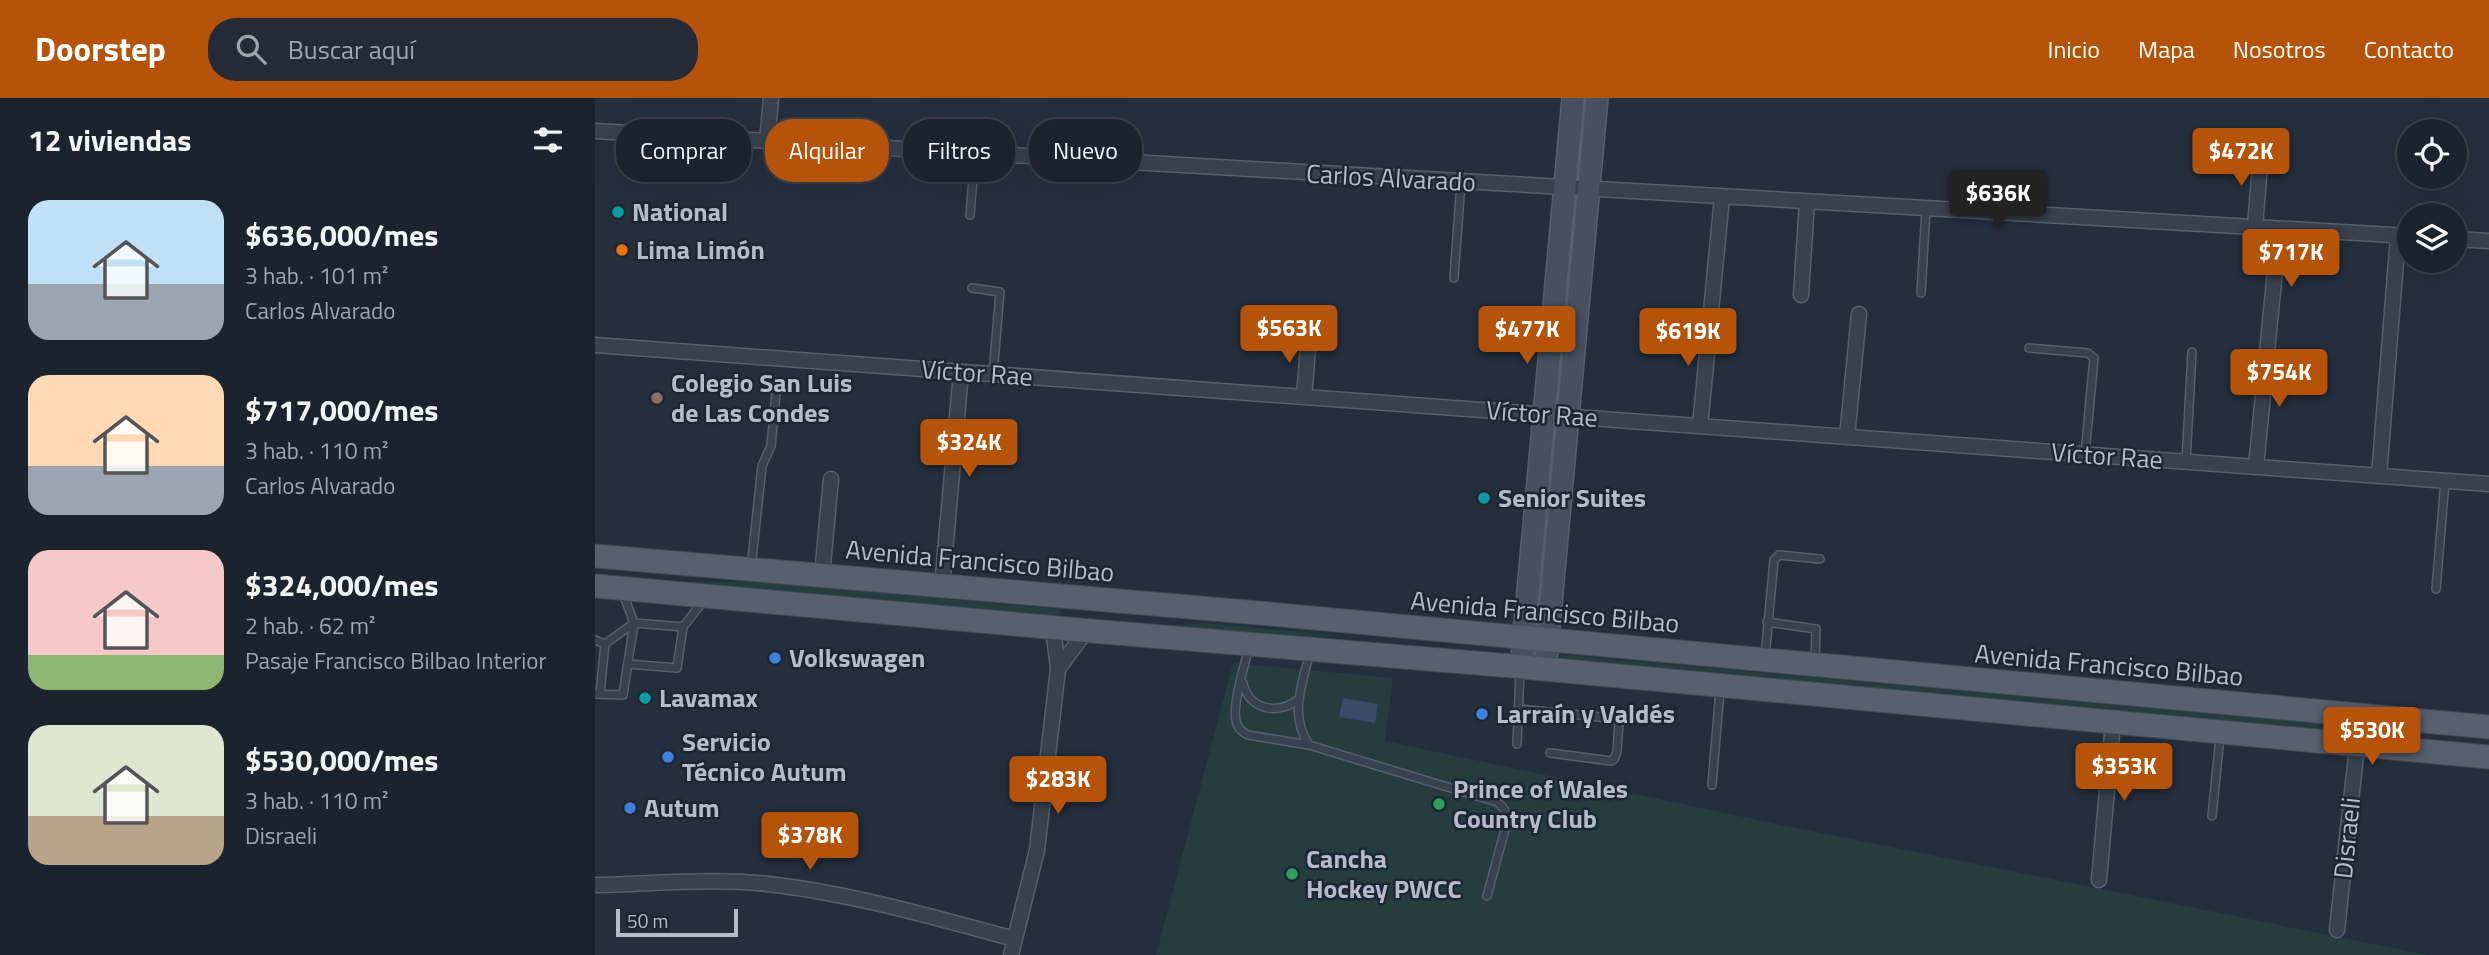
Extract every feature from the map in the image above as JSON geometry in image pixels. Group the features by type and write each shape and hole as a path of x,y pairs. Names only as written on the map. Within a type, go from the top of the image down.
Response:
{"main road":[{"name":"Avenida Francisco Bilbao","path":"595,556 1107,600 2489,727"},
{"path":"595,586 1545,669 2489,757"},
{"path":"1053,628 1058,617 1066,612 1107,600"}],"street":[{"path":"769,119 771,98"},
{"path":"1521,667 1573,98"},
{"path":"1545,669 1597,98"},
{"name":"Carlos Alvarado","path":"595,131 765,142"},
{"path":"2255,228 2261,150"},
{"name":"Carlos Alvarado","path":"1015,156 2397,236"},
{"path":"1700,426 1722,197"},
{"path":"1801,295 1807,202"},
{"path":"2256,467 2279,229"},
{"path":"2467,240 2489,241"},
{"name":"Carlos Alvarado","path":"2379,476 2387,362 2399,273"},
{"path":"1847,437 1859,314"},
{"path":"1304,397 1309,336"},
{"name":"Víctor Rae","path":"595,345 2489,484"},
{"path":"942,586 961,372"},
{"path":"822,576 831,479"},
{"path":"1011,955 1037,850 1058,669 1053,628"},
{"path":"1058,669 1081,638 1091,631"},
{"path":"2099,880 2113,723"},
{"name":"Disraeli","path":"2337,930 2357,746"},
{"path":"595,885 747,882 776,884 882,904 1015,939"}],"lane":[{"path":"970,215 973,182"},
{"path":"1454,278 1461,182"},
{"path":"1921,293 1926,209"},
{"path":"972,288 1000,292 993,374"},
{"path":"2029,348 2088,353 2094,358 2085,454"},
{"path":"2186,462 2192,352"},
{"path":"751,569 762,466 771,446 776,393"},
{"path":"2436,589 2445,481"},
{"path":"1765,661 1774,560 1779,555 1819,559"},
{"path":"622,589 634,623 623,695 597,694 605,644 634,623 683,627"},
{"path":"628,664 677,668 683,627 706,597"},
{"path":"1767,622 1816,629 1815,666"},
{"path":"595,640 605,644"},
{"path":"1250,645 1235,709 1235,720 1239,729 1248,735 1309,745 1497,802 1504,807 1507,822 1487,896"},
{"path":"1309,745 1298,723 1299,699 1311,649"},
{"path":"1517,744 1521,667"},
{"path":"1242,679 1247,697 1260,706 1280,708 1299,699"},
{"path":"1712,785 1721,686"},
{"path":"1519,709 1610,718 1619,722 1614,760 1550,753"},
{"path":"2212,816 2221,733"}],"green space":[{"path":"1570,213 1580,214 1559,398 1554,396"},
{"path":"1557,434 1541,624 1538,626 1535,622 1551,436"},
{"path":"655,580 759,582 1059,609 1061,613 1052,617 780,592 655,585"},
{"path":"1202,623 1345,636 1292,639 1168,626"},
{"path":"1556,654 2434,734 2401,737 1652,670 1567,662 1555,657"},
{"name":"Prince of Wales Country Club","path":"1233,663 1393,678 1385,741 1772,823 2428,955 1156,955"}],"water":[{"path":"1343,698 1378,704 1375,723 1339,717"}],"place":[{"name":"National","path":"618,212"},
{"name":"Lima Limón","path":"622,250"},
{"name":"Colegio San Luis de Las Condes","path":"657,398"},
{"name":"Senior Suites","path":"1484,498"},
{"name":"Volkswagen","path":"775,658"},
{"name":"Lavamax","path":"645,698"},
{"name":"Larraín y Valdés","path":"1482,714"},
{"name":"Servicio Técnico Autum","path":"668,757"},
{"name":"Prince of Wales Country Club","path":"1439,804"},
{"name":"Autum","path":"630,808"},
{"name":"Cancha Hockey PWCC","path":"1292,874"}]}
